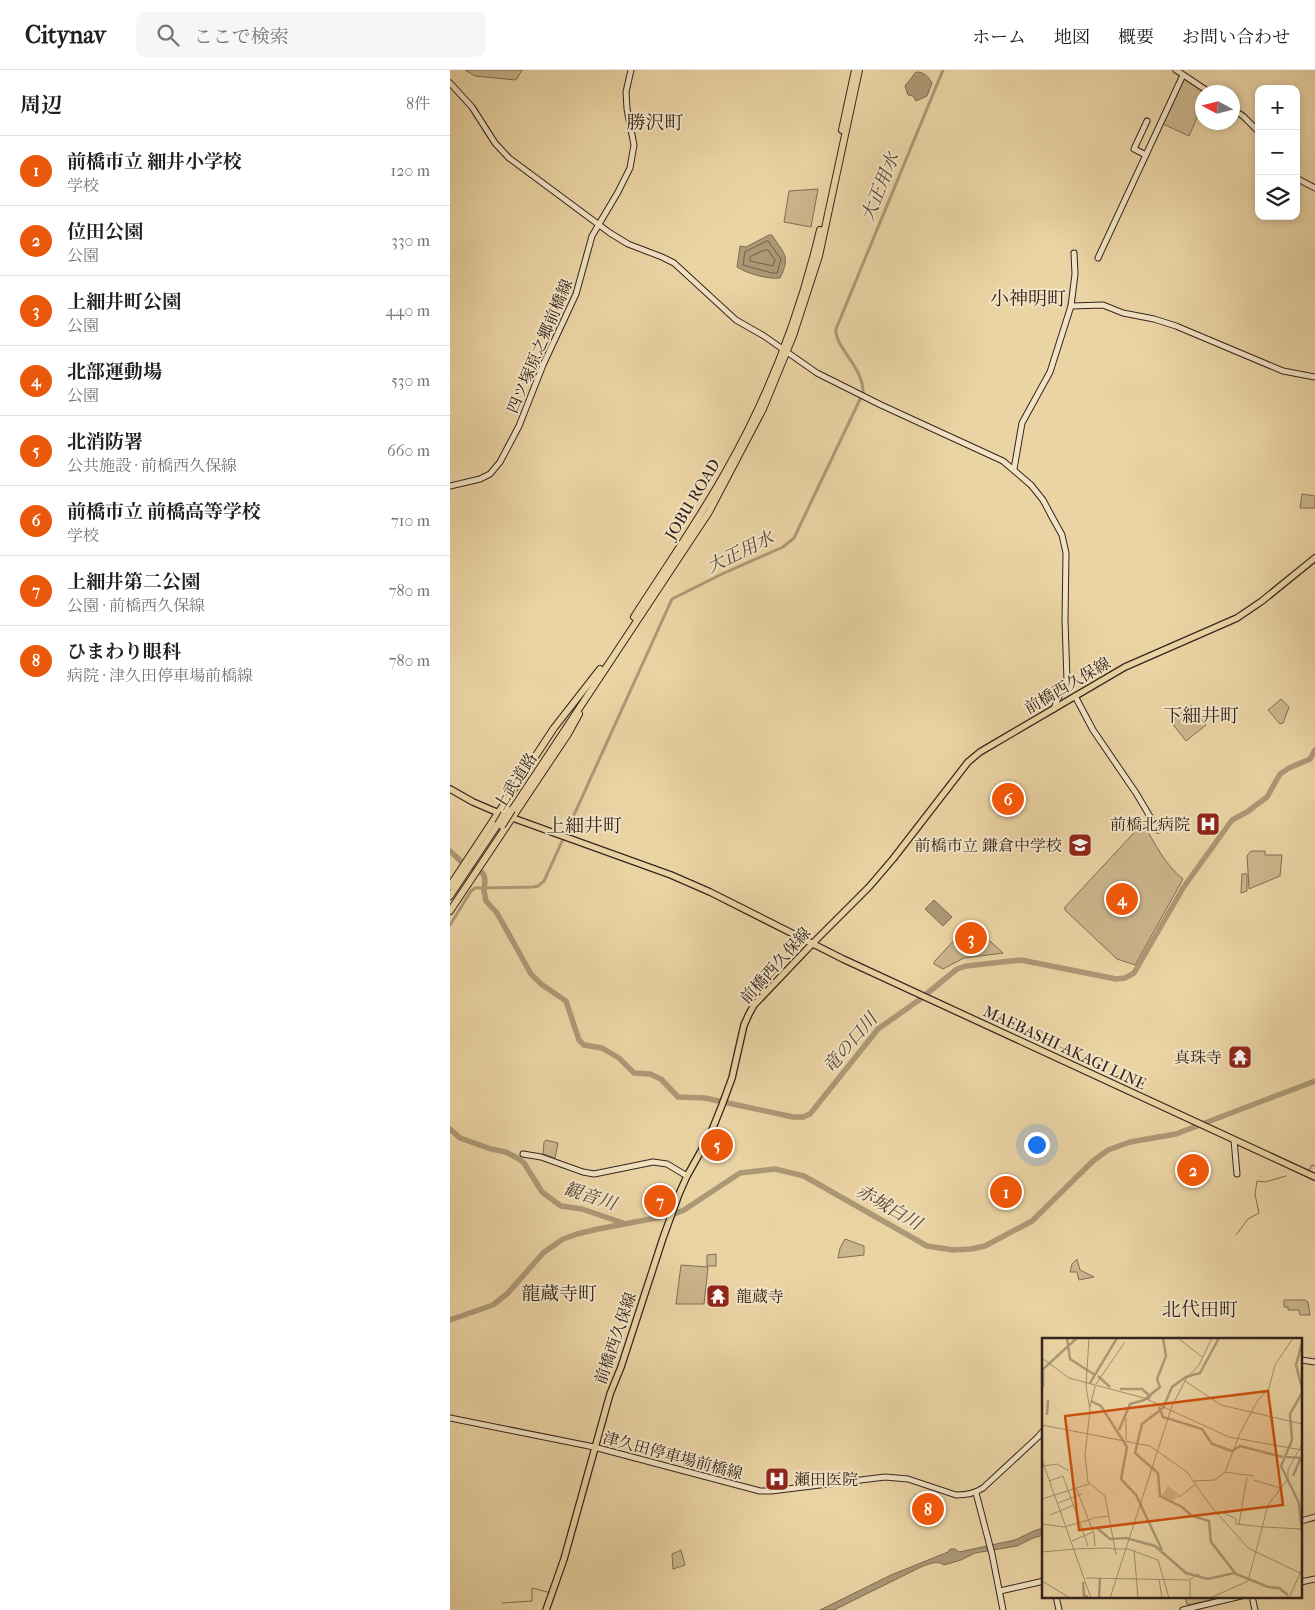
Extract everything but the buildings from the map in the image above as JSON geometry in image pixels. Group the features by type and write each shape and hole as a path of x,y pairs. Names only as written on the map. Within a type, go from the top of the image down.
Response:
{"highway":[{"name":"JOBU ROAD","path":"785,351 817,244 854,70"},
{"name":"JOBU ROAD","path":"450,896 472,871 601,670 709,512 749,439 785,351 819,256 859,70"},
{"path":"450,886 554,728 601,670"},
{"path":"450,906 511,812"},
{"path":"450,911 472,871"}],"main road":[{"name":"前橋西久保線","path":"546,1610 575,1522 610,1394 621,1367 668,1222 687,1176 710,1135 732,1078 744,1025 754,1005 875,880 968,762 980,752 1144,658 1237,618 1262,601 1315,558"},
{"name":"MAEBASHI-AKAGI LINE","path":"450,789 498,813 511,812 564,837 672,875 710,892 812,944 1234,1140"},
{"path":"1234,1140 1315,1177"}],"street":[{"name":"四ツ塚原之郷前橋線","path":"450,486 486,477 500,462 519,426 543,365 576,294 587,248 631,164 634,145 627,109 626,92 631,70"},
{"path":"1176,70 1198,85"},
{"path":"1098,258 1183,75"},
{"path":"450,83 472,107 503,153 628,244 674,263 736,320 764,336 817,373 862,396 992,455 1014,469 1031,485 1043,500 1062,536 1065,546 1065,620 1068,681 1054,709"},
{"path":"1240,114 1257,130"},
{"path":"1146,155 1134,149 1147,121"},
{"path":"1300,180 1315,188"},
{"path":"1014,469 1022,423 1050,372 1071,306 1076,274 1074,253"},
{"path":"1071,306 1103,305 1123,312 1154,318 1283,370 1315,377"},
{"path":"1075,696 1093,730 1136,793 1158,830"},
{"path":"1234,1140 1237,1174"},
{"path":"523,1154 541,1157 594,1174 653,1162 667,1164 687,1176"},
{"path":"1302,1360 1315,1362"},
{"name":"津久田停車場前橋線","path":"450,1418 594,1447 760,1491 885,1478 908,1479 956,1495 976,1493"},
{"path":"1003,1610 992,1552 976,1493 1033,1443 1042,1432"},
{"path":"1302,1521 1315,1518"},
{"path":"1302,1582 1315,1579"},
{"path":"1000,1591 1042,1581"},
{"path":"1183,1610 1233,1598"}],"shaded area":[{"path":"465,70 522,70 516,80 475,76"},
{"path":"1184,79 1195,86 1195,122 1189,136 1163,124"},
{"path":"818,189 811,227 784,222 789,191"},
{"path":"1302,494 1315,496 1315,508 1300,508"},
{"path":"1281,699 1289,707 1283,723 1280,724 1268,710"},
{"path":"1191,705 1206,725 1186,741 1171,722"},
{"path":"1143,823 1165,860 1183,879 1135,965 1117,959 1065,910 1065,907"},
{"path":"1251,851 1265,851 1265,855 1282,855 1280,876 1249,889 1247,856"},
{"path":"1242,874 1247,874 1247,891 1241,893"},
{"path":"970,923 1003,953 964,958 943,969 934,964 934,962"},
{"path":"546,1140 558,1143 555,1158 543,1154 544,1142"},
{"path":"1186,1165 1199,1165 1200,1177 1188,1177"},
{"path":"656,1191 667,1197 662,1205 657,1206"},
{"path":"845,1239 864,1246 864,1255 838,1258 840,1248"},
{"path":"716,1254 716,1266 707,1266 707,1255"},
{"path":"1077,1259 1080,1270 1094,1277 1079,1280 1077,1272 1070,1272 1072,1264"},
{"path":"681,1265 708,1267 704,1304 676,1304"},
{"path":"1284,1300 1305,1300 1308,1302 1310,1315 1300,1315 1299,1310 1288,1310 1288,1307 1284,1307"},
{"path":"681,1550 685,1565 673,1569 672,1554"},
{"path":"1185,1598 1218,1598 1187,1605"}],"water":[{"path":"916,72 925,75 932,83 927,96 916,101 913,96 908,95 905,86"},
{"path":"772,235 785,255 785,265 780,278 757,275 737,267 740,246 746,247"},
{"path":"934,900 952,917 943,926 925,909"},
{"path":"1042,1528 1042,1536 1017,1546 975,1553 944,1565 931,1563 834,1610 820,1610 891,1575 948,1552 950,1549 955,1549 959,1552 1015,1540"}],"waterway":[{"name":"大正用水","path":"450,925 471,891 475,888 533,887 538,886 544,881 672,599 783,547 794,538 863,393 859,375 840,343 836,329 943,70"},
{"name":"竜の口川","path":"450,851 466,866 480,871 484,875 486,901 497,913 531,974 541,984 566,1001 579,1040 584,1045 602,1048 619,1058 634,1073 650,1074 661,1079 678,1097 705,1098 793,1117 803,1117 810,1114 878,1029 919,1000 957,969 966,966 1021,960 1116,979 1125,978 1134,973 1183,888 1232,820 1247,812 1267,797 1280,774 1310,759 1315,750"},
{"name":"赤城白川","path":"450,1320 493,1305 508,1293 543,1253 563,1239 598,1229 672,1215 684,1210 740,1173 775,1169 804,1176 927,1246 953,1250 985,1246 1032,1221 1093,1161 1108,1150 1130,1142 1176,1134 1315,1081"},
{"name":"観音川","path":"450,1129 460,1138 506,1152 519,1159 524,1163 542,1192 561,1206 582,1209 623,1223"},
{"path":"1307,1170 1312,1165 1315,1166"},
{"path":"1236,1235 1248,1219 1259,1213 1255,1194 1257,1181 1265,1182 1286,1176"},
{"path":"502,1603 532,1601 532,1588 551,1593"}],"place":[{"name":"前橋市立 前橋高等学校","path":"1008,799"},
{"name":"前橋北病院","path":"1208,824"},
{"name":"前橋市立 鎌倉中学校","path":"1080,845"},
{"name":"北部運動場","path":"1122,899"},
{"name":"上細井町公園","path":"971,938"},
{"name":"真珠寺","path":"1240,1057"},
{"name":"北消防署","path":"717,1145"},
{"name":"位田公園","path":"1193,1170"},
{"name":"前橋市立 細井小学校","path":"1006,1192"},
{"name":"上細井第二公園","path":"660,1201"},
{"name":"龍蔵寺","path":"718,1296"},
{"name":"瀬田医院","path":"777,1479"},
{"name":"ひまわり眼科","path":"928,1509"}],"district":[{"name":"勝沢町","path":"655,122"},
{"name":"小神明町","path":"1028,298"},
{"name":"下細井町","path":"1201,715"},
{"name":"上細井町","path":"584,825"},
{"name":"龍蔵寺町","path":"559,1293"},
{"name":"北代田町","path":"1200,1309"}]}
